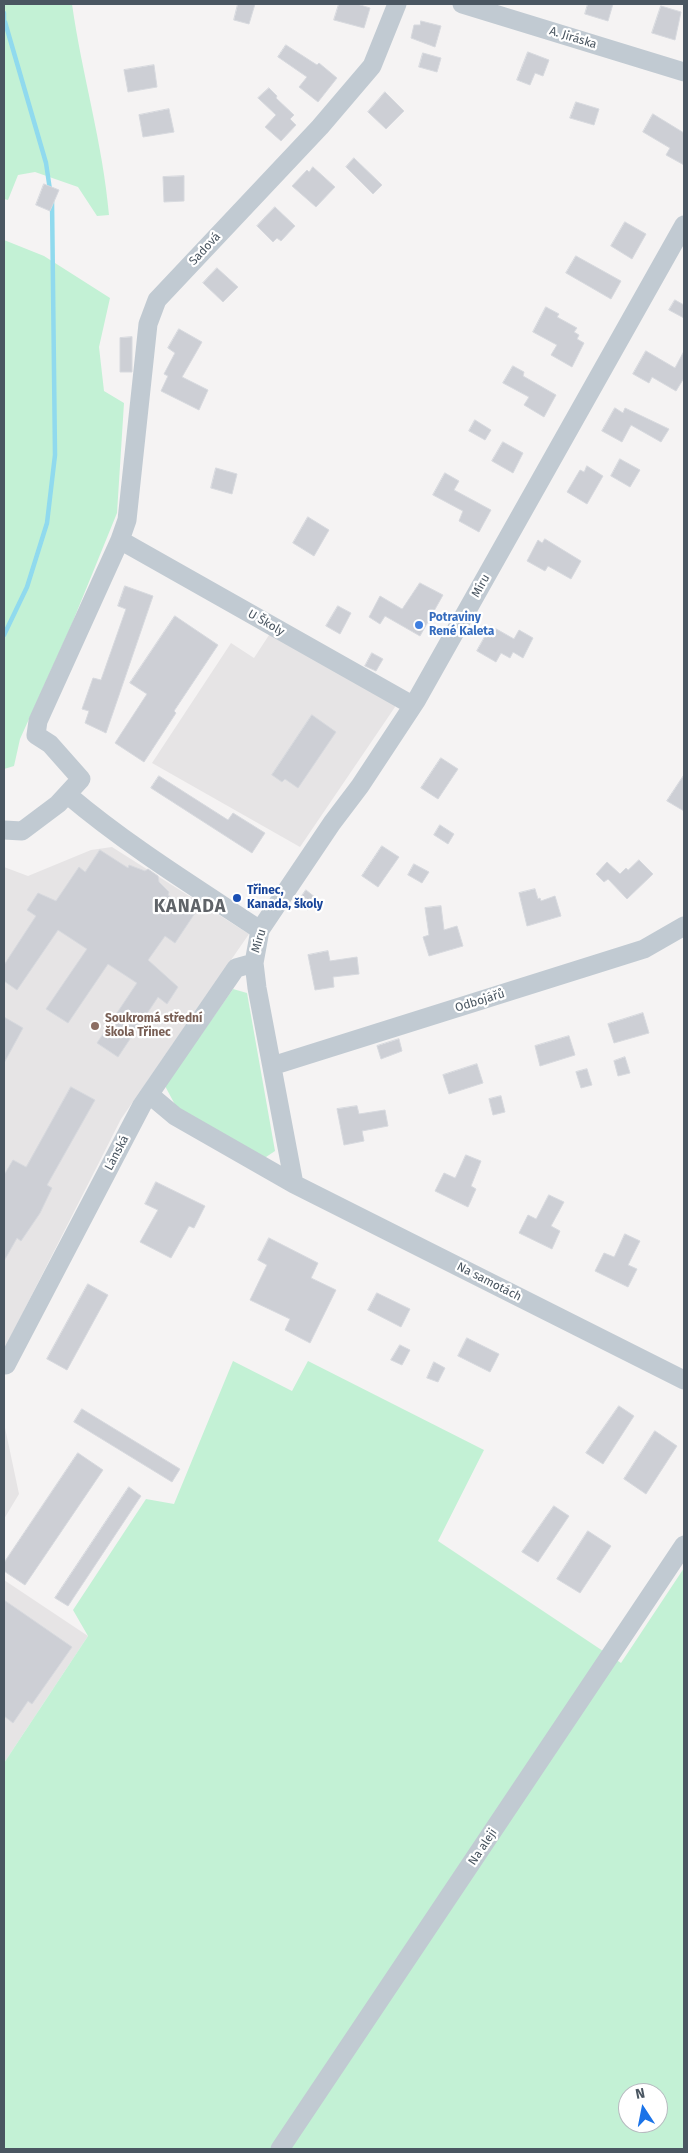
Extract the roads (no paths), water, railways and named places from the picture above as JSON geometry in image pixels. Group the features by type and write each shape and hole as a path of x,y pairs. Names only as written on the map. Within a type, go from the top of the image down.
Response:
{"street":[{"name":"Sadová","path":"68,795 81,779 50,744 36,735 38,721 120,540 127,520 148,324 157,300 320,127 372,66 397,4"},
{"name":"A. Jiráska","path":"462,4 684,72"},
{"name":"Míru","path":"254,963 260,930 332,823 360,786 412,705 684,225"},
{"name":"U Školy","path":"120,540 412,705"},
{"path":"4,830 22,830 68,795 167,869 260,930"},
{"name":"Odbojářů","path":"272,1066 644,950 684,926"},
{"path":"254,963 294,1184"},
{"name":"Lánská","path":"6,1365 142,1105 236,968 254,963"},
{"name":"Na samotách","path":"150,1095 175,1116 294,1184 684,1380"},
{"name":"Na aleji","path":"280,2149 684,1545"}],"waterway":[{"name":"KANADA","path":"4,13 4,24"},
{"path":"5,22 46,163 50,190"},
{"path":"4,635 27,587 47,523 55,455 52,200"}],"place":[{"name":"Potraviny René Kaleta","path":"419,625"},
{"name":"Třinec, Kanada, školy","path":"237,898"},
{"name":"Soukromá střední škola Třinec","path":"95,1026"}],"district":[{"name":"KANADA","path":"190,907"}]}
